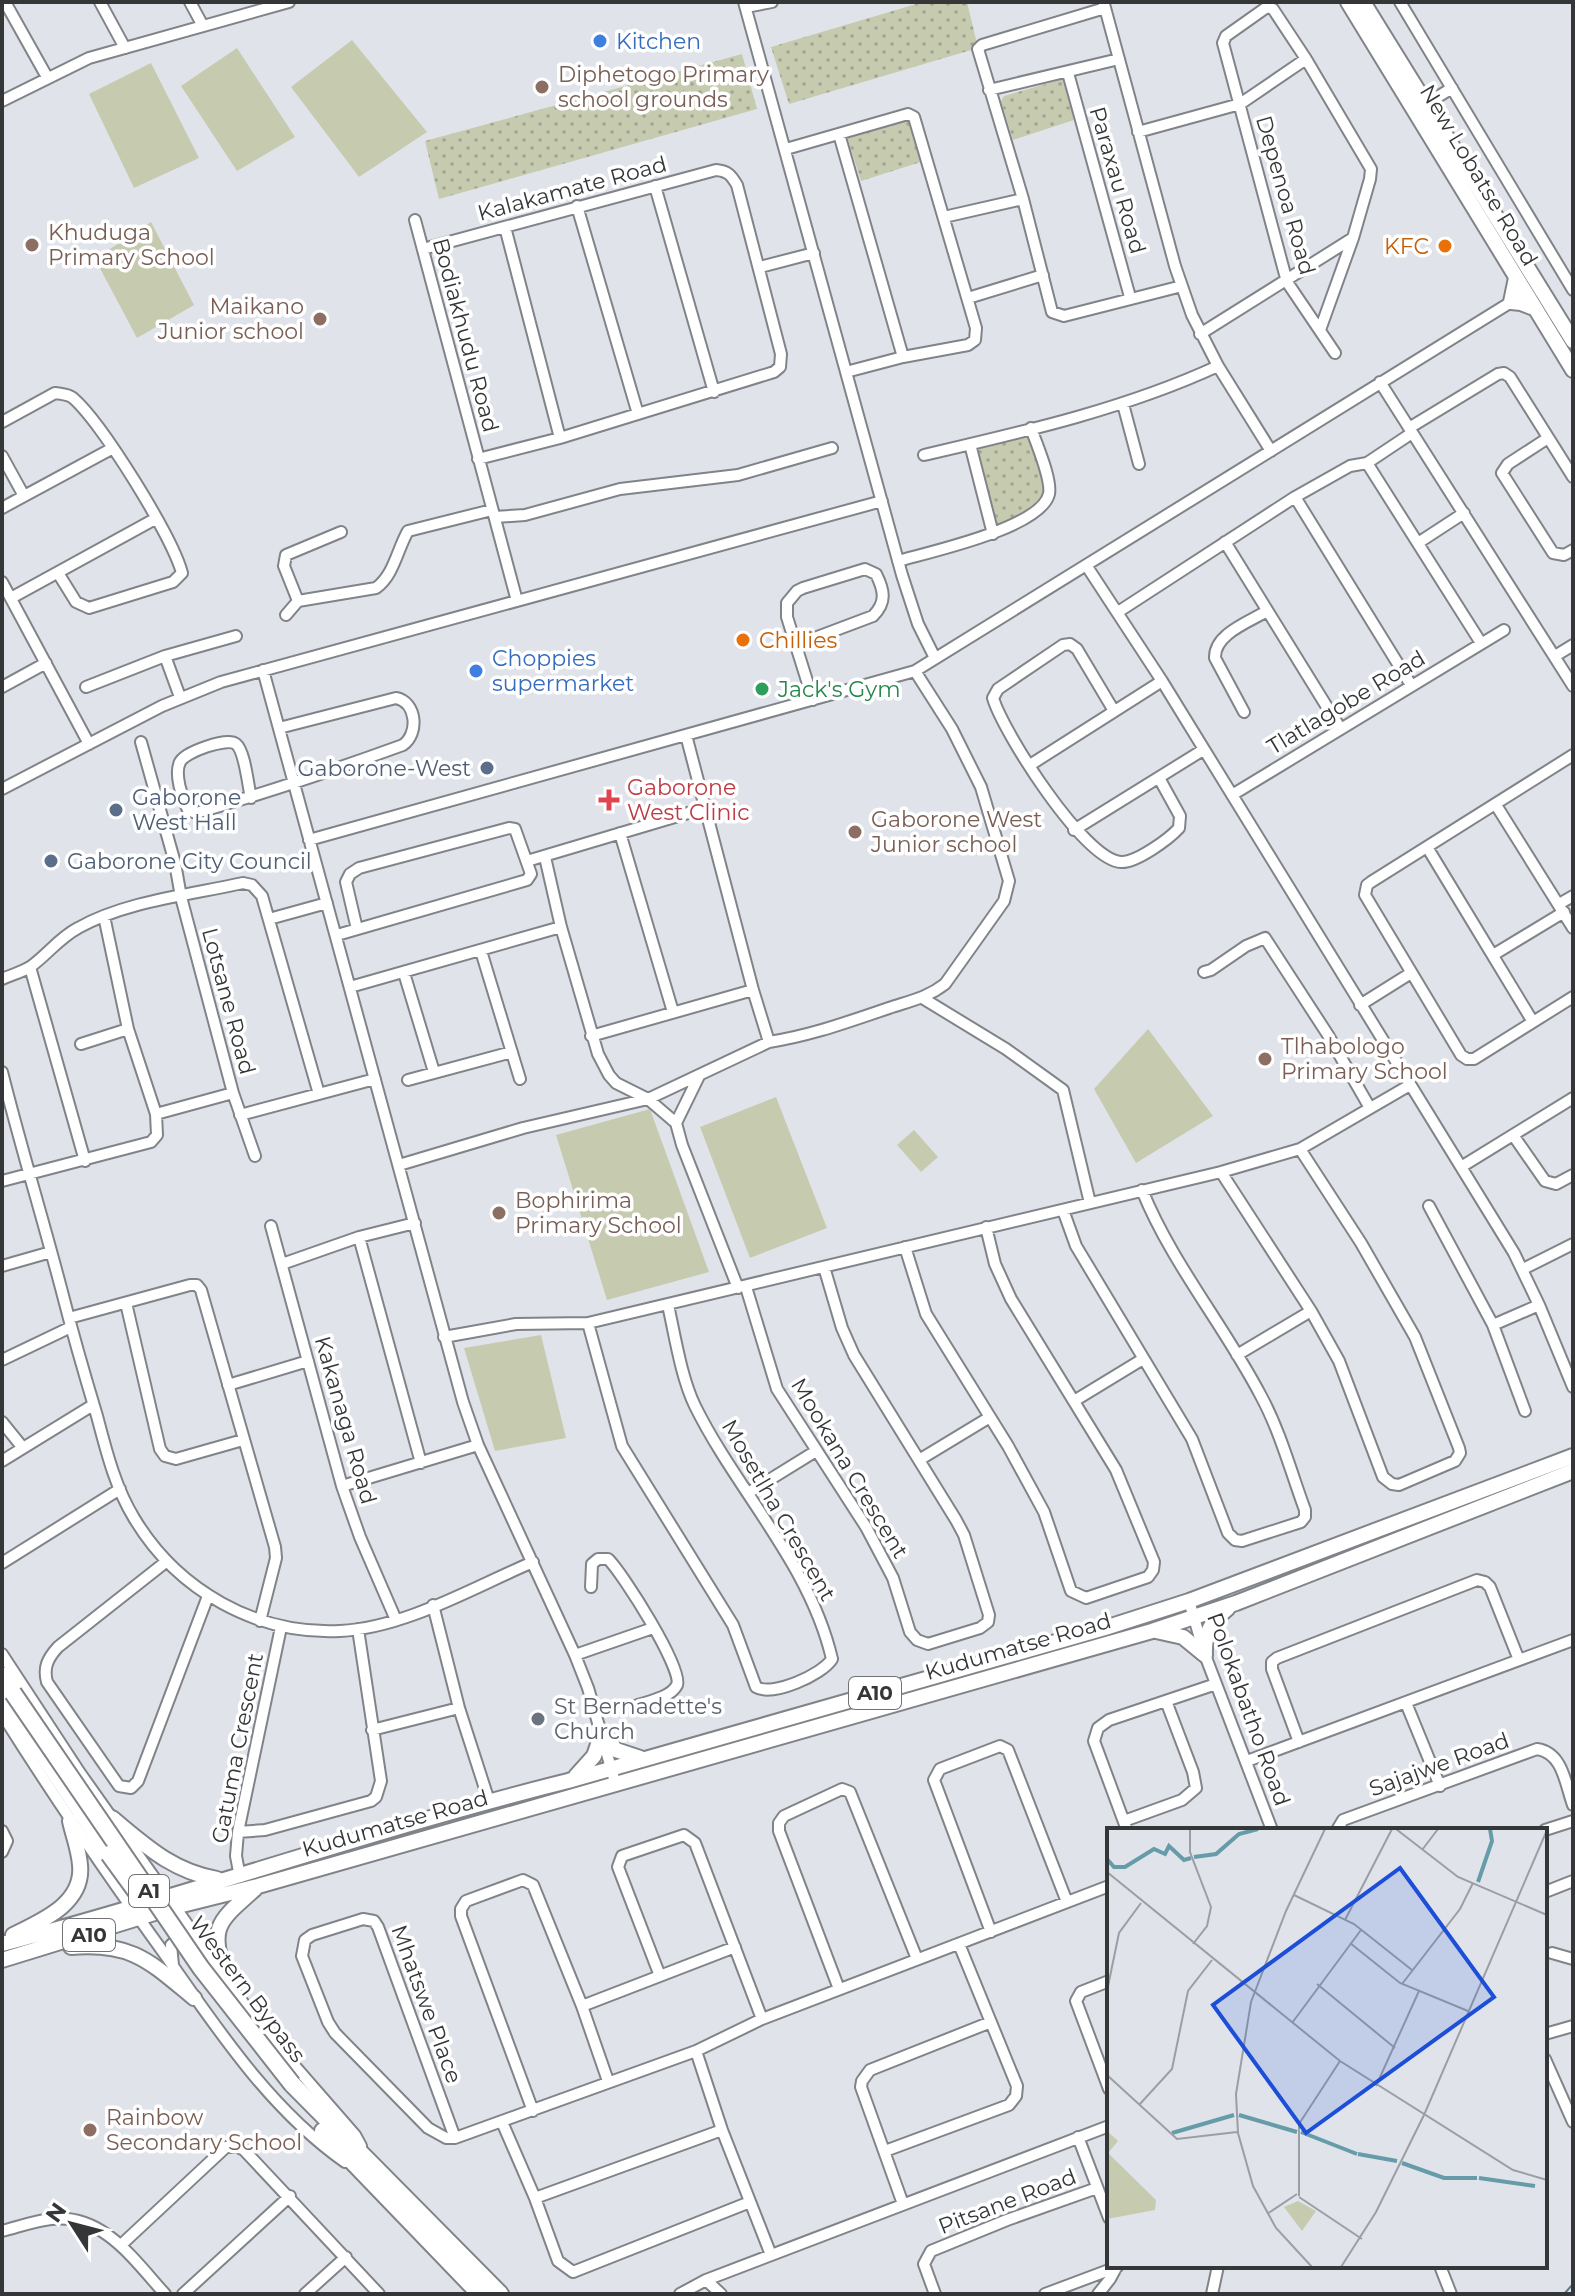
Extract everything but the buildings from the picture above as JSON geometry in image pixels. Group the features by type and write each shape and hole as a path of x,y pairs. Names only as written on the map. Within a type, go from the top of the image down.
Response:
{"highway":[{"name":"Western Bypass","path":"2,1675 8,1693 109,1854 216,2005 480,2294"},
{"name":"Western Bypass","path":"8,1693 201,1968 289,2087"},
{"name":"Western Bypass","path":"368,2171 500,2294"}],"main road":[{"name":"New Lobatse Road","path":"1348,2 1420,108"},
{"path":"1363,2 1420,108 1475,197 1532,289 1573,341"},
{"name":"New Lobatse Road","path":"1475,197 1516,278 1532,289 1534,308 1573,370"},
{"path":"1516,278 1511,302 1534,308"},
{"name":"Kudumatse Road","path":"2,1960 46,1948 233,1879 489,1801 568,1781 613,1775 646,1758 1105,1628 1189,1601 1572,1458"},
{"name":"Kudumatse Road","path":"170,1902 258,1886 613,1775 1152,1631 1236,1603 1572,1458"},
{"path":"1205,1655 1204,1640 1212,1623 1236,1603"},
{"path":"1152,1631 1183,1637 1205,1655"},
{"path":"602,1733 616,1750 625,1755 646,1758"},
{"path":"568,1781 587,1766 602,1733"},
{"path":"112,1818 176,1868 194,1875 233,1879"},
{"path":"2,1943 57,1912 78,1886 81,1867 70,1821"},
{"path":"226,1979 215,1943 219,1925 258,1886"},
{"name":"Kudumatse Road","path":"2,1943 135,1913"},
{"path":"46,1948 101,1945 125,1949 148,1960 194,1998"}],"street":[{"path":"5,2 47,77"},
{"path":"100,2 125,48"},
{"path":"190,2 203,26"},
{"path":"2,101 89,58 285,2"},
{"path":"772,2 745,5 898,561 918,624 935,658"},
{"path":"1400,2 1573,290"},
{"path":"1182,286 1064,316 1055,315 989,90 978,49 980,45 1105,5 1182,286 1200,334 1271,451"},
{"name":"Depenoa Road","path":"1306,59 1269,7 1224,38 1287,282 1335,353"},
{"path":"989,90 1119,59"},
{"path":"1138,132 1240,104 1306,59 1371,169 1353,238 1320,330"},
{"name":"Paraxau Road","path":"1068,73 1130,297"},
{"path":"1420,108 1452,88"},
{"path":"786,149 908,114 917,123 968,298 977,334 973,343 846,372"},
{"path":"839,134 903,357"},
{"name":"Kalakamate Road","path":"423,249 716,170 732,175 737,185 760,267"},
{"path":"655,186 714,392"},
{"path":"944,217 1023,199"},
{"path":"577,206 638,414"},
{"name":"Bodiakhudu Road","path":"415,220 517,601"},
{"path":"505,227 560,438"},
{"path":"1200,334 1353,238"},
{"path":"478,459 560,438 774,372 780,367 781,354 760,267 814,253"},
{"path":"968,298 1043,275"},
{"path":"309,840 915,671 1532,289"},
{"path":"924,455 1123,404 1218,366"},
{"path":"1118,612 1295,497 1350,466 1367,463 1498,374 1504,373 1510,377 1573,477"},
{"path":"1380,382 1573,686"},
{"path":"2,422 55,393 73,399 113,448 155,519 182,573 173,582 89,608 76,602 58,573"},
{"path":"1123,404 1139,464"},
{"path":"898,561 993,534 1023,519 1045,501 1049,484 1031,428"},
{"path":"1548,438 1505,466 1502,473 1553,553 1561,556 1573,550"},
{"path":"970,444 993,534"},
{"path":"2,508 113,448"},
{"path":"286,615 298,601 376,588 389,574 408,531 493,514 525,515 620,489 738,475 832,448"},
{"path":"2,456 24,496"},
{"path":"1367,463 1481,643"},
{"path":"1295,497 1411,685"},
{"path":"2,789 180,697 263,670 882,501"},
{"path":"1418,543 1464,513"},
{"path":"11,598 155,519"},
{"path":"298,601 284,566 286,555 341,532"},
{"path":"1225,542 1340,728"},
{"path":"1086,565 1162,681 1523,1269 1573,1387"},
{"path":"796,645 873,616 884,599 876,574 865,569 797,591 787,603 786,610 796,645 813,700"},
{"path":"2,582 89,744"},
{"path":"1244,712 1214,651 1222,638 1267,611"},
{"name":"Tlatlagobe Road","path":"1232,795 1504,630"},
{"path":"86,687 165,656 236,636"},
{"path":"1114,711 1077,649 1070,644 1063,645 993,695 993,701 1030,765 1074,830 1112,859 1122,862 1133,859 1172,836 1179,828 1181,821 1159,778"},
{"path":"1555,656 1573,645"},
{"path":"165,656 180,697"},
{"path":"2,687 46,663"},
{"path":"263,670 444,1337 478,1445 575,1655 613,1775"},
{"path":"399,1165 523,1128 648,1099 769,1042 829,1030 924,999 945,984 1004,901 1009,881 976,772 915,671"},
{"path":"1030,765 1162,681"},
{"path":"251,798 241,750 235,743 227,741 188,754 181,760 178,771 188,810 196,813 251,798 293,785 403,745 414,732 410,705 396,698 279,728"},
{"path":"686,735 769,1042"},
{"name":"Lotsane Road","path":"141,742 233,1093 255,1156"},
{"path":"1074,830 1203,750"},
{"path":"1573,755 1371,882 1365,889 1366,901 1461,1055 1467,1059 1474,1059 1573,997"},
{"path":"1496,805 1573,928"},
{"path":"527,861 705,808"},
{"path":"337,935 527,880 531,874 515,829 512,827 359,868 350,874 346,882 357,929"},
{"path":"620,833 673,1012"},
{"path":"1427,847 1533,1022"},
{"path":"545,857 591,1036 609,1075 616,1083 648,1099 676,1123 699,1076"},
{"path":"2,979 30,967 65,936 133,905 243,883 252,885 262,896 319,1094"},
{"path":"1493,955 1562,908 1573,896"},
{"path":"269,919 327,903"},
{"path":"2,1181 151,1142 157,1135 156,1114 128,1029 104,916"},
{"path":"350,987 561,927"},
{"path":"1204,972 1265,938 1328,1035 1370,1108"},
{"path":"481,951 520,1079"},
{"path":"30,967 85,1161"},
{"path":"404,973 434,1072"},
{"path":"1360,1005 1411,973"},
{"path":"591,1036 753,990"},
{"path":"924,999 1006,1049 1063,1090 1090,1203"},
{"path":"81,1044 128,1029"},
{"path":"408,1080 512,1052"},
{"path":"2,1072 5,1096 31,1174 93,1405 120,1489 132,1516 167,1561 208,1596 260,1621 316,1631 358,1629 396,1620 533,1562"},
{"path":"240,1115 375,1079"},
{"path":"444,1337 516,1324 588,1323 1221,1172 1300,1149 1410,1085"},
{"path":"156,1114 233,1093"},
{"path":"1461,1167 1573,1098"},
{"name":"Mookana Crescent","path":"676,1123 682,1145 742,1287 777,1389 866,1527 893,1578 910,1632 917,1640 928,1644 980,1628 988,1622 989,1615 964,1535 919,1460"},
{"path":"1513,1135 1545,1181 1556,1184 1573,1175"},
{"path":"1221,1172 1311,1311 1339,1361 1383,1477 1387,1482 1399,1485 1455,1461 1460,1453 1459,1448 1415,1337 1361,1243 1300,1149"},
{"path":"1063,1210 1076,1246 1192,1439 1228,1533 1235,1540 1242,1541 1301,1522 1305,1510 1262,1397 1175,1257 1142,1190"},
{"path":"1429,1206 1493,1325 1525,1411"},
{"path":"282,1264 359,1237 415,1223"},
{"name":"Kakanaga Road","path":"271,1226 342,1486 396,1620"},
{"path":"905,1247 926,1314 1044,1512 1071,1591 1086,1598 1148,1577 1154,1562 1116,1470 1011,1299 995,1264 986,1227"},
{"path":"359,1237 421,1463"},
{"path":"1523,1269 1573,1244"},
{"path":"2,1266 51,1252"},
{"path":"824,1267 842,1328 854,1355 919,1460 990,1417"},
{"path":"2,1360 70,1323 126,1303 197,1285 204,1297 275,1547 276,1558 260,1621"},
{"path":"126,1303 160,1449 165,1456 176,1459 243,1440"},
{"name":"Mosetlha Crescent","path":"588,1323 622,1446 733,1625 756,1687 760,1690 795,1684 828,1666 832,1659 817,1611 695,1406 668,1305"},
{"path":"1493,1325 1539,1305"},
{"path":"1237,1355 1311,1311"},
{"path":"1074,1401 1143,1359"},
{"path":"228,1385 308,1361"},
{"path":"2,1461 93,1405"},
{"path":"2,1422 23,1448"},
{"path":"342,1486 478,1445"},
{"path":"748,1493 816,1451"},
{"path":"2,1563 120,1489"},
{"path":"591,1587 592,1564 598,1559 608,1559 669,1653 678,1680 676,1688 638,1705"},
{"path":"167,1561 85,1624 58,1647 47,1663 47,1682 116,1785 131,1788 138,1781 208,1596"},
{"path":"1299,1742 1272,1662 1477,1580 1490,1587 1519,1660"},
{"name":"Polokabatho Road","path":"1189,1601 1205,1655 1247,1761 1267,1828"},
{"path":"433,1605 459,1708 489,1801"},
{"name":"Gatuma Crescent","path":"233,1879 238,1832 281,1627"},
{"path":"575,1655 653,1628"},
{"path":"238,1832 265,1830 371,1801 376,1797 381,1781 358,1629"},
{"path":"1247,1761 1573,1640"},
{"path":"2,1654 140,1859 259,2025 355,2135 368,2171"},
{"path":"1166,1701 1196,1788 1182,1800 1126,1826 1094,1741 1098,1728 1109,1720 1216,1684"},
{"path":"1406,1703 1440,1786"},
{"path":"372,1730 459,1708"},
{"path":"2,1714 70,1821 219,2033 274,2098 325,2148 368,2171"},
{"path":"991,1932 934,1780 940,1769 1000,1746 1008,1750 1067,1902"},
{"name":"Sajajwe Road","path":"1338,1828 1343,1820 1537,1749 1549,1751 1556,1757 1573,1805"},
{"path":"839,1989 779,1831 779,1823 784,1816 846,1789 850,1792 917,1959"},
{"path":"1547,1829 1573,1821"},
{"path":"2,1831 7,1841 2,1852"},
{"path":"660,1976 618,1861 622,1856 684,1835 695,1843 762,2019"},
{"path":"109,1876 122,1881 131,1880 142,1866 140,1859"},
{"path":"533,2111 461,1916 466,1901 523,1880 536,1890 608,2081"},
{"path":"1547,1891 1573,1881"},
{"path":"450,2138 696,2051 762,2019 1107,1887"},
{"name":"Mhatswe Place","path":"363,1919 374,1921 450,2138 428,2128 335,2033 302,1956 305,1940 312,1935 363,1919"},
{"path":"174,1967 171,1945 176,1939 188,1935 202,1944"},
{"path":"885,2151 1009,2105 1016,2096 1017,2086 959,1944"},
{"path":"582,2006 735,1947"},
{"path":"1552,1953 1573,1959"},
{"path":"1105,2069 1076,2001 1081,1992 1107,1982"},
{"path":"903,2204 861,2087 865,2075 870,2070 991,2022"},
{"path":"1547,2033 1573,2026"},
{"path":"696,2051 722,2130 771,2255"},
{"path":"1547,2064 1573,2122"},
{"path":"502,2122 558,2261 573,2272 750,2202"},
{"path":"680,2294 706,2280 1107,2127"},
{"path":"535,2198 722,2130"},
{"path":"1078,2137 1107,2213"},
{"path":"121,2245 226,2147 238,2147 290,2196 379,2294"},
{"name":"Pitsane Road","path":"935,2294 924,2264 931,2251 1097,2188"},
{"path":"183,2294 290,2196"},
{"path":"2,2231 39,2221 66,2218 90,2224 121,2245 165,2294"},
{"path":"305,2294 346,2257"},
{"path":"1045,2294 1112,2268"},
{"path":"1098,2294 1116,2268"},
{"path":"1214,2289 1218,2268"},
{"path":"1441,2268 1451,2294"},
{"path":"706,2280 721,2294"}],"green space":[{"path":"923,2 967,2 978,48 789,104 771,47"},
{"path":"352,40 427,132 359,177 291,87"},
{"path":"237,48 295,137 237,171 181,86"},
{"path":"742,54 757,109 439,199 425,141"},
{"path":"151,63 199,158 134,188 89,94"},
{"path":"1063,79 1074,120 1013,140 1001,101 1004,96"},
{"path":"907,118 924,161 861,181 847,137"},
{"path":"151,222 194,305 137,338 95,259"},
{"path":"1030,432 1043,476 1044,491 1041,499 1028,511 995,527 978,450 984,445"},
{"path":"1148,1029 1213,1116 1136,1163 1094,1089"},
{"path":"776,1097 827,1228 750,1258 700,1127"},
{"path":"650,1109 709,1272 607,1300 556,1135"},
{"path":"914,1130 938,1157 921,1172 897,1145"},
{"path":"541,1335 566,1438 495,1451 464,1348"}],"waterway":[{"path":"1564,2294 1573,2284"}],"place":[{"name":"Kitchen","path":"600,41"},
{"name":"Diphetogo Primary school grounds","path":"542,87"},
{"name":"Khuduga Primary School","path":"32,245"},
{"name":"KFC","path":"1445,246"},
{"name":"Maikano Junior school","path":"320,319"},
{"name":"Chillies","path":"743,640"},
{"name":"Choppies supermarket","path":"476,671"},
{"name":"Jack's Gym","path":"762,689"},
{"name":"Gaborone-West","path":"487,768"},
{"name":"Gaborone West Clinic","path":"609,800"},
{"name":"Gaborone West Hall","path":"116,810"},
{"name":"Gaborone West Junior school","path":"855,832"},
{"name":"Gaborone City Council","path":"51,861"},
{"name":"Tlhabologo Primary School","path":"1265,1059"},
{"name":"Bophirima Primary School","path":"499,1213"},
{"name":"St Bernadette's Church","path":"538,1719"},
{"name":"Rainbow Secondary School","path":"90,2130"}]}
